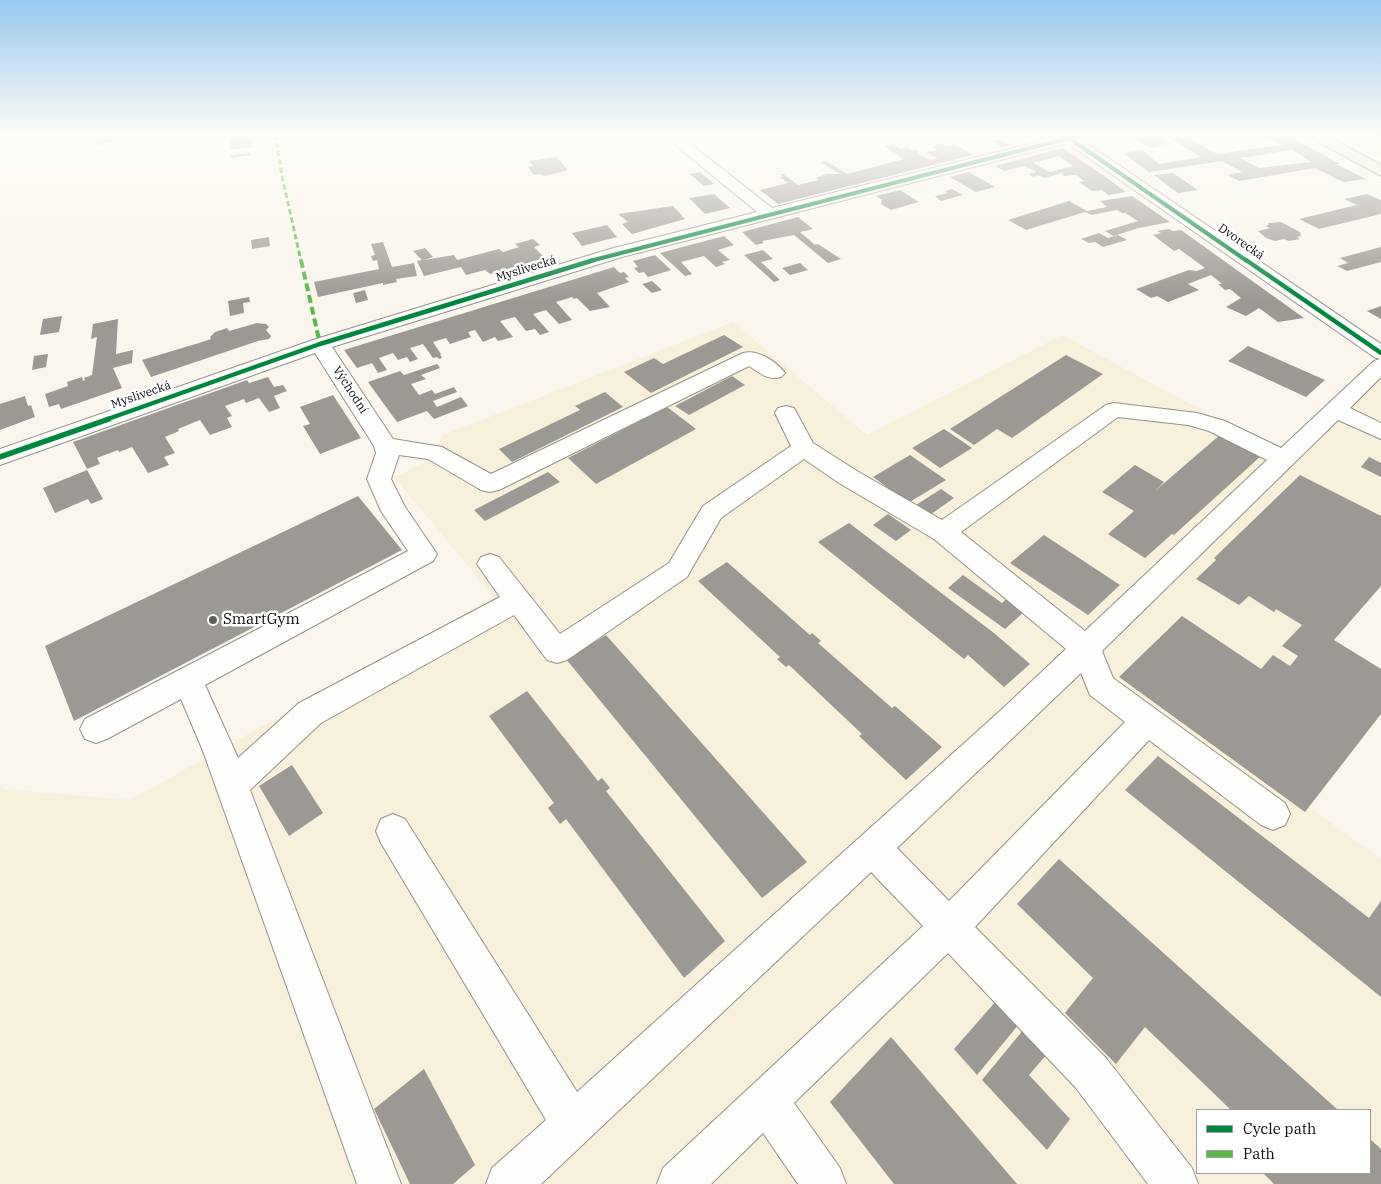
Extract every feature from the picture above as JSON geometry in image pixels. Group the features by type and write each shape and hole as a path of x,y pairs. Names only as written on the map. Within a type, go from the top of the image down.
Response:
{"street":[{"path":"738,189 769,214"},
{"name":"Myslivecká","path":"0,457 320,344 616,253 863,189"},
{"name":"Dvorecká","path":"1143,189 1381,353"},
{"name":"Východní","path":"320,344 383,441"},
{"path":"383,441 434,452 490,484 750,357 774,373"},
{"path":"508,1184 1086,649 1282,458 1336,410 1381,365"},
{"path":"943,532 1114,410 1189,418 1217,426 1282,458"},
{"path":"1336,410 1381,432"},
{"path":"786,413 804,448 848,477 943,532 1086,649 1101,686 1273,814"},
{"path":"96,729 424,554 394,511 380,479 388,453 383,441"},
{"path":"490,564 557,651 678,570 712,512 804,448"},
{"path":"232,785 310,713 518,600"},
{"path":"188,680 232,785 379,1184"},
{"path":"679,1184 949,927 1146,721"},
{"path":"393,831 573,1125"},
{"path":"873,848 1091,1073 1176,1184"},
{"path":"766,1100 824,1184"}],"shaded area":[{"path":"733,322 867,435 1062,335 1276,450 1341,394 1362,367 1381,378 1381,586 1334,640 1381,714 1309,807 1381,859 1381,1184 0,1184 0,783 2,789 130,800 494,597 394,477 426,462 443,435"}],"building":[{"path":"763,189 837,189 778,204 760,190"},
{"path":"952,189 963,195 941,201 935,196 948,193 945,191"},
{"path":"971,189 986,189 976,192"},
{"path":"1089,189 1122,189 1126,192 1108,195 1102,190 1092,191"},
{"path":"1173,189 1198,190 1178,193"},
{"path":"900,190 919,202 891,210 881,204 882,200 876,196"},
{"path":"714,194 730,208 705,214 689,198"},
{"path":"1367,194 1381,200 1381,214 1319,229 1299,219 1357,205 1344,199"},
{"path":"1132,196 1170,222 1139,228 1113,236 1105,231 1138,221 1117,210 1092,215 1085,212 1026,230 1008,220 1069,201 1087,211 1107,207 1100,201"},
{"path":"673,206 685,219 632,234 622,224 628,222 618,214"},
{"path":"798,217 813,229 800,232 815,245 818,244 841,259 828,263 794,235 762,241 764,243 756,245 742,232"},
{"path":"1281,222 1300,232 1301,236 1297,237 1300,239 1275,241 1266,238 1258,231 1270,228 1265,226 1269,225 1268,223"},
{"path":"607,225 617,237 582,246 572,233"},
{"path":"1169,229 1173,231 1181,230 1304,318 1278,322 1259,308 1246,316 1226,307 1241,298 1230,289 1225,290 1218,284 1222,284 1211,275 1188,284 1199,290 1168,302 1157,296 1151,298 1136,289 1189,270 1197,271 1205,268 1179,249 1174,251 1153,235 1161,233 1157,231"},
{"path":"1099,233 1108,238 1118,235 1127,240 1103,247 1095,242 1089,243 1081,239"},
{"path":"724,236 734,245 718,250 730,260 722,262 725,264 716,267 704,256 681,262 692,274 685,276 660,253"},
{"path":"269,237 270,246 252,249 251,240"},
{"path":"533,239 540,245 534,247 545,258 490,274 485,270 466,275 461,267 424,276 417,261 422,260 413,251 425,248 433,257 424,260 454,255 457,260 499,249 503,252 519,247 515,244"},
{"path":"383,242 392,267 414,263 417,276 396,279 397,282 383,285 383,283 318,297 314,282 379,269 377,260 373,261 371,256 375,255 371,244"},
{"path":"1381,247 1381,262 1347,271 1337,266 1348,263 1340,258"},
{"path":"763,250 773,259 761,262 780,280 774,282 744,255"},
{"path":"655,255 671,270 648,277 644,272 639,273 634,268 638,267 633,261"},
{"path":"800,263 808,270 790,275 782,268"},
{"path":"614,267 620,273 624,272 629,277 625,278 629,282 597,293 610,307 590,311 577,298 574,299 572,297 556,302 572,320 559,324 546,310 533,314 549,332 540,335 535,329 526,331 515,317 500,321 513,337 498,341 495,337 483,342 475,330 468,332 471,337 450,344 446,338 433,342 441,354 442,358 439,359 437,357 433,358 423,344 410,348 418,359 410,362 407,357 398,360 393,353 379,358 387,370 378,373 372,363 357,368 344,350"},
{"path":"652,281 662,290 652,293 642,284"},
{"path":"365,290 368,300 356,303 353,293"},
{"path":"249,297 250,302 243,303 244,313 230,316 228,301"},
{"path":"1381,306 1381,319 1367,311"},
{"path":"62,316 59,332 40,335 43,319"},
{"path":"118,319 116,354 133,350 132,363 113,368 122,388 61,409 59,404 49,407 45,394 68,386 67,382 82,377 83,381 85,380 84,378 92,375 97,337 91,339 93,324"},
{"path":"257,323 266,324 269,327 266,330 271,336 269,339 151,377 142,360 211,339 210,337 215,332 227,328 229,331"},
{"path":"724,335 743,347 651,393 624,372 654,358 663,364"},
{"path":"1248,346 1325,380 1306,397 1228,361"},
{"path":"48,354 46,367 32,370 34,356"},
{"path":"1066,355 1103,374 1012,438 997,429 974,445 950,429"},
{"path":"437,364 440,368 421,375 426,379 411,384 419,395 432,390 435,394 454,387 457,392 433,401 437,407 461,397 468,406 434,419 427,411 397,422 368,382 400,371 404,375"},
{"path":"732,376 745,385 689,415 675,406"},
{"path":"268,377 274,387 283,385 287,391 274,396 280,408 269,412 259,398 246,403 244,399 225,406 232,416 227,418 232,427 210,435 200,420 178,429 179,431 165,437 175,453 164,457 169,465 148,473 132,447 97,458 100,464 87,469 73,442 247,380 249,383"},
{"path":"605,392 623,407 512,462 499,449 580,410 575,406"},
{"path":"333,395 361,438 320,454 303,426 310,424 300,407"},
{"path":"25,396 28,406 31,405 35,417 0,430 0,404"},
{"path":"667,407 696,429 596,484 568,458"},
{"path":"944,429 972,448 940,468 912,448"},
{"path":"1221,434 1262,455 1174,535 1172,534 1145,558 1108,534 1134,511 1102,492 1135,465 1164,482 1155,491"},
{"path":"910,455 946,480 908,503 873,477"},
{"path":"1369,457 1381,463 1381,477 1361,467"},
{"path":"87,470 103,499 91,504 88,499 55,513 43,488"},
{"path":"548,472 560,482 485,521 474,510"},
{"path":"1300,475 1381,516 1381,586 1334,640 1381,669 1381,714 1305,812 1119,677 1182,616 1261,669 1273,655 1290,666 1298,656 1282,646 1302,625 1276,609 1274,612 1249,596 1239,605 1196,579 1216,560 1214,558"},
{"path":"941,489 954,498 927,517 913,507"},
{"path":"358,496 402,550 74,721 45,646"},
{"path":"888,514 911,530 896,541 873,525"},
{"path":"849,523 994,633 1030,664 1004,687 968,655 964,659 818,542"},
{"path":"1044,535 1120,585 1088,615 1010,563"},
{"path":"727,562 810,635 812,633 821,641 818,643 892,708 895,706 942,747 906,780 859,736 862,734 789,665 786,667 777,659 780,657 698,581"},
{"path":"963,575 1002,603 1007,598 1025,611 1005,629 948,588"},
{"path":"606,635 807,862 762,898 566,659"},
{"path":"527,691 598,781 602,778 610,788 606,791 725,941 684,978 566,819 560,824 548,808 554,803 489,716"},
{"path":"1158,756 1369,918 1381,901 1381,997 1125,790"},
{"path":"292,765 323,813 289,836 259,786"},
{"path":"1059,859 1337,1109 1230,1109 1145,1027 1116,1064 1065,1013 1093,978 1017,904"},
{"path":"997,1000 1019,1024 977,1075 954,1049"},
{"path":"1024,1029 1047,1054 1029,1075 1070,1119 1047,1150 982,1080"},
{"path":"891,1037 1017,1184 894,1184 830,1102"},
{"path":"424,1069 475,1165 453,1184 410,1184 374,1109"},
{"path":"1371,1140 1381,1149 1381,1184 1274,1184 1264,1174 1371,1174"}],"marked path":[{"path":"285,189 320,344"}],"cycle path":[{"path":"0,457 320,344 616,253 867,189"},
{"path":"1143,189 1381,353"}],"place":[{"name":"SmartGym","path":"213,620"}]}
